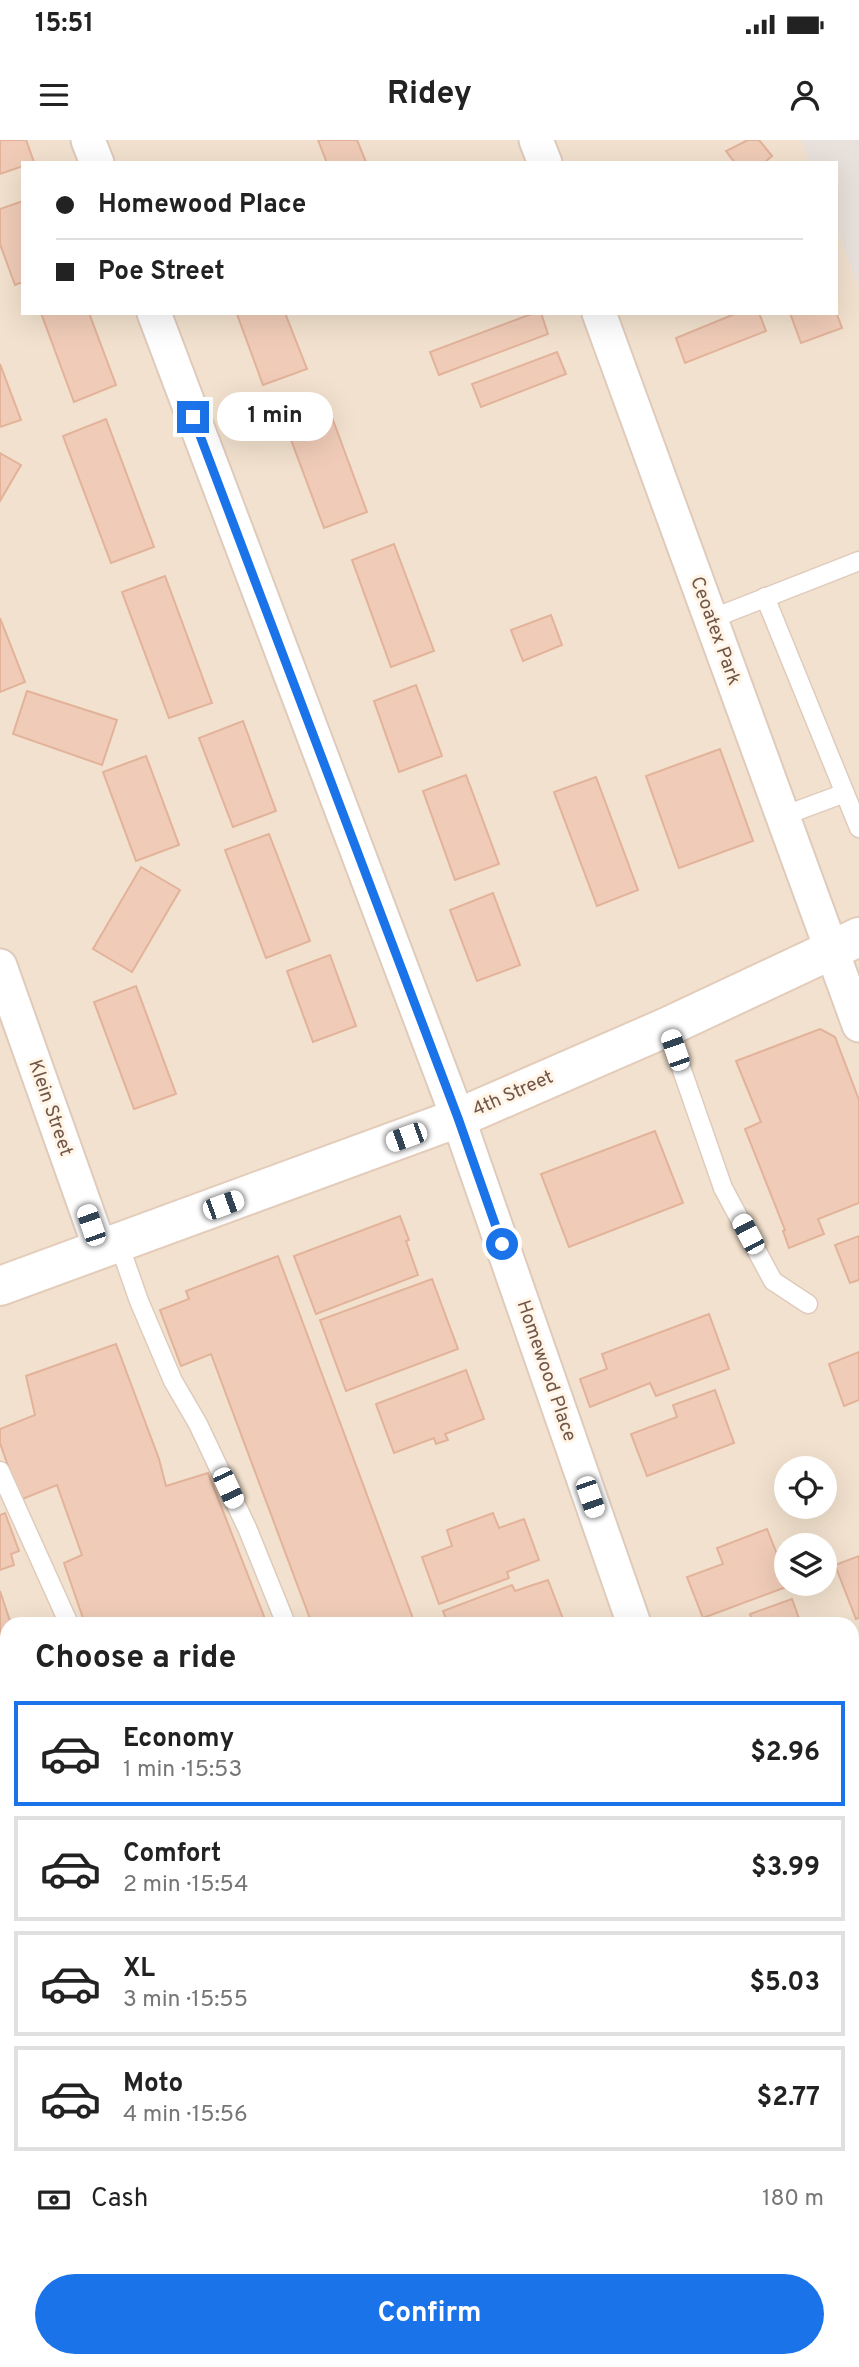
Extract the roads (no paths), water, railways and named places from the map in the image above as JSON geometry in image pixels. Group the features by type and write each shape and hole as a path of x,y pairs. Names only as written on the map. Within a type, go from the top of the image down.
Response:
{"main road":[{"name":"4th Street","path":"0,1286 458,1118 667,1027 845,943"}],"street":[{"path":"88,140 96,161"},
{"path":"536,140 544,161"},
{"name":"Homewood Place","path":"155,315 458,1118 632,1617"},
{"name":"Ceoatex Park","path":"601,315 783,816 845,943 859,1025"},
{"name":"Klein Street","path":"0,966 110,1247"}],"lane":[{"path":"711,619 859,561"},
{"path":"765,597 859,828"},
{"path":"783,816 845,793"},
{"path":"667,1027 723,1188 773,1280 808,1304"},
{"path":"110,1247 139,1301 173,1381 198,1424 283,1617"},
{"path":"0,1471 4,1491 66,1617"}]}
